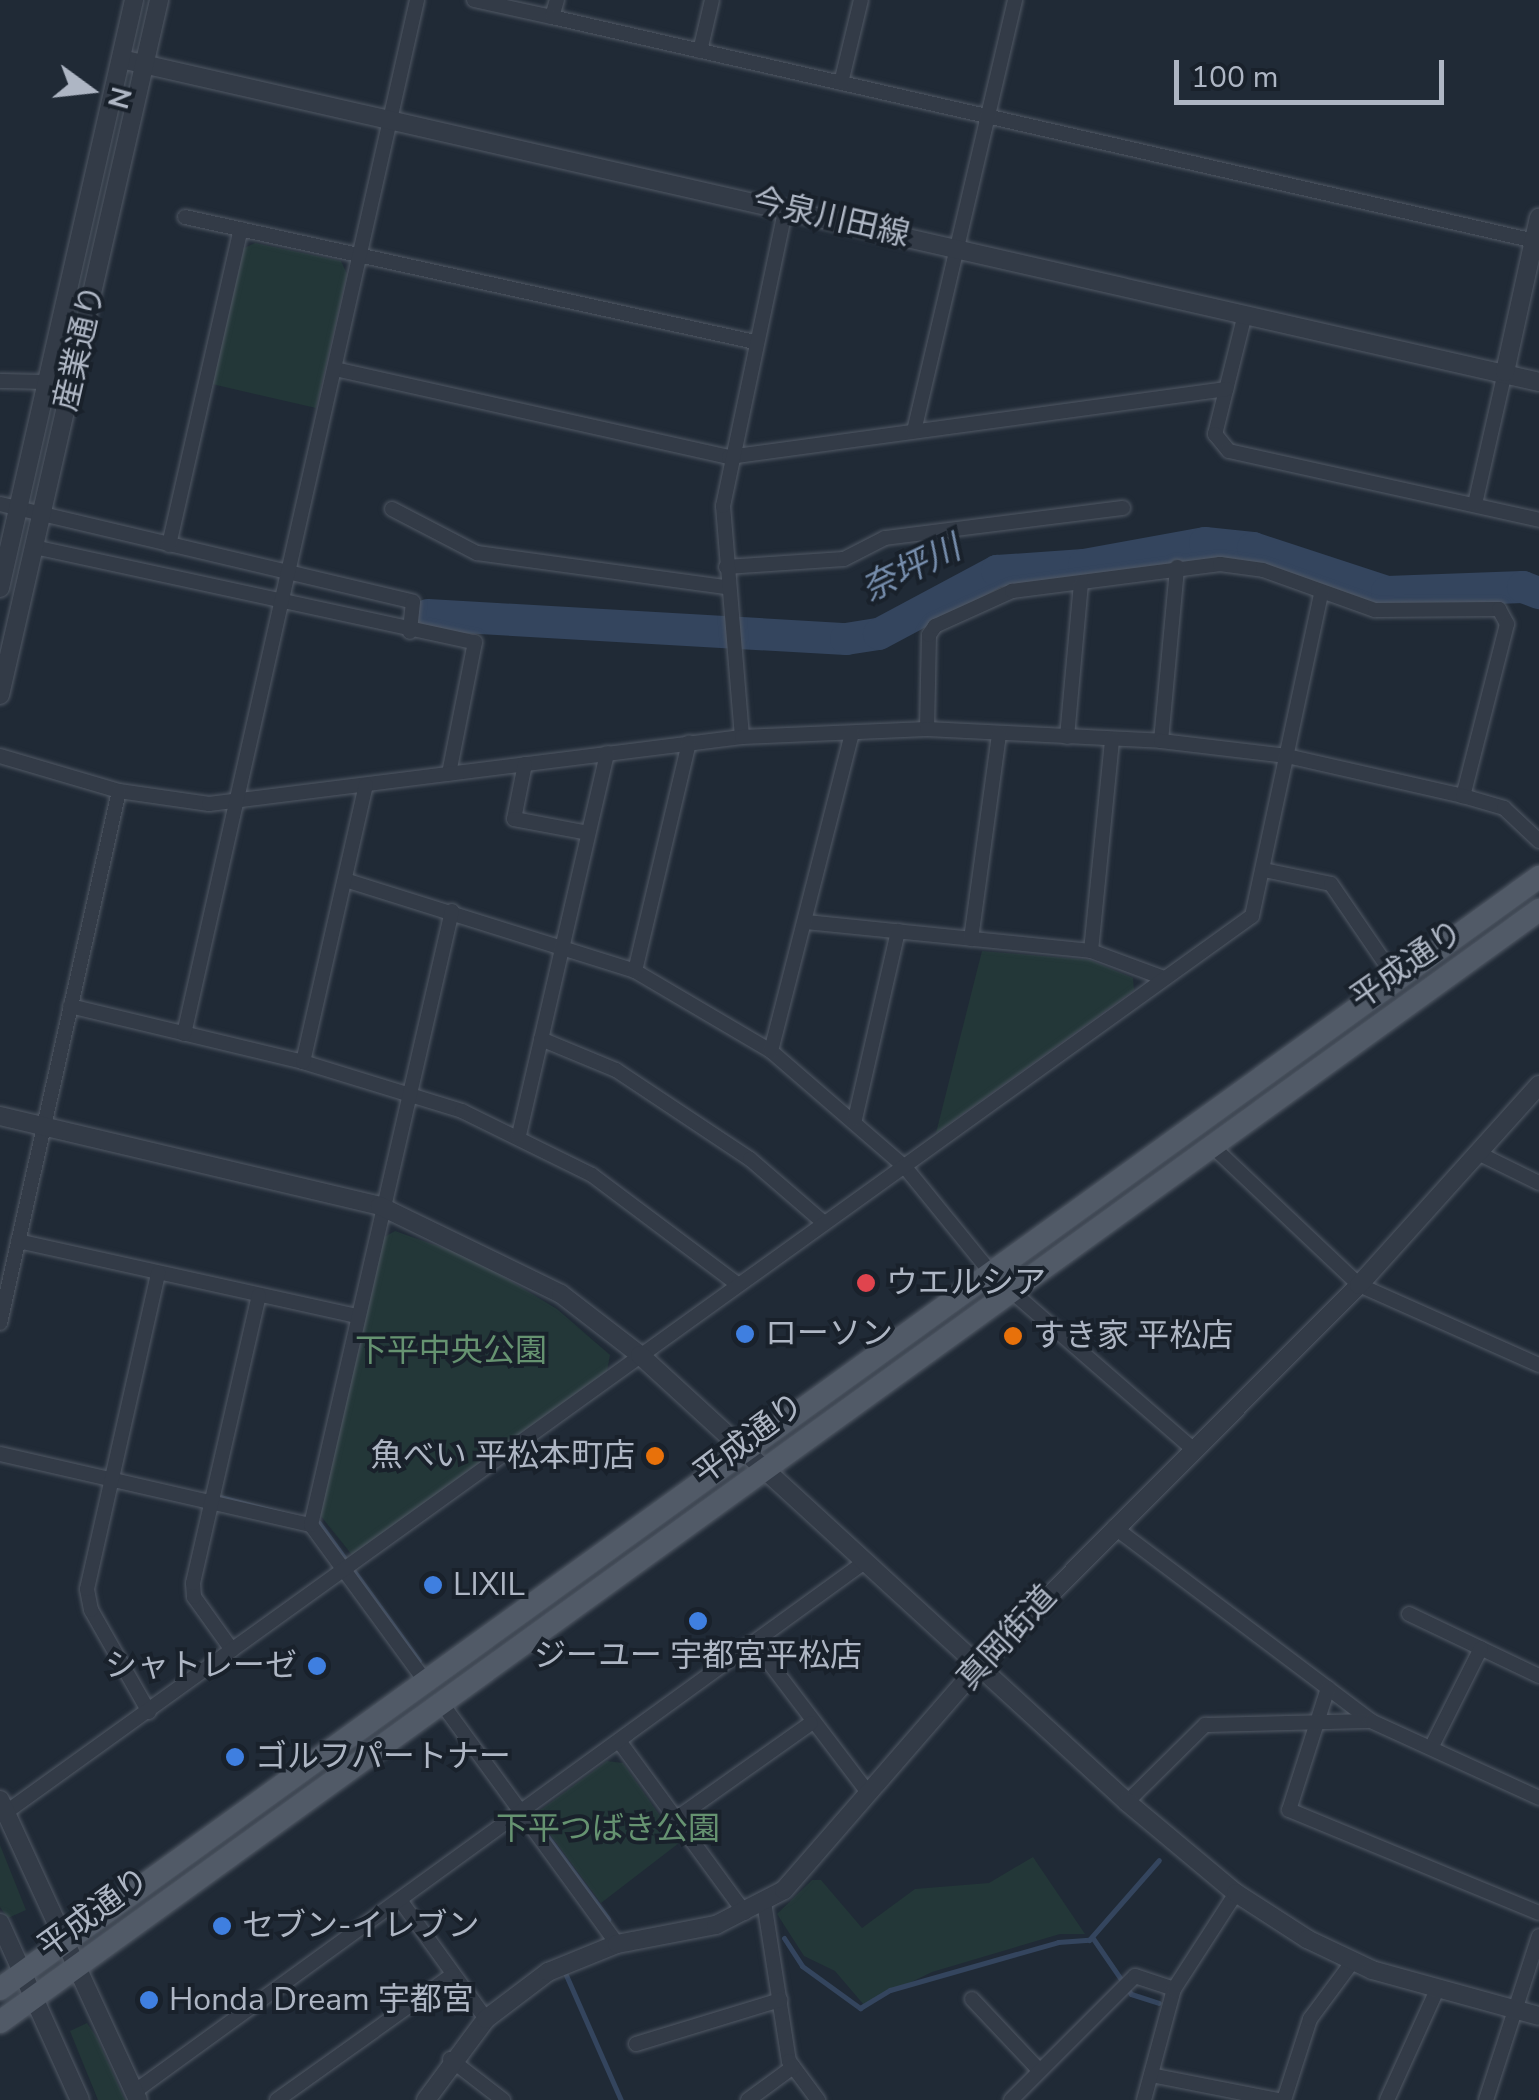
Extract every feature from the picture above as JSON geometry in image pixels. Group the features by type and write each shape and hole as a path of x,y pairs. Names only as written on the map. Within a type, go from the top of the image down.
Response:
{"main road":[{"name":"平成通り","path":"0,2022 433,1692 1000,1281 1539,878"},
{"name":"平成通り","path":"1000,1281 1210,1144 1539,910"},
{"name":"平成通り","path":"0,1989 433,1692"}],"street":[{"name":"産業通り","path":"0,588 9,506 47,382 134,0"},
{"name":"産業通り","path":"0,695 159,0"},
{"path":"184,1034 417,0"},
{"path":"474,0 1536,242"},
{"path":"552,17 556,0"},
{"path":"700,51 712,0"},
{"path":"841,83 861,0"},
{"path":"914,432 1015,0"},
{"name":"今泉川田線","path":"121,59 392,117 1539,382"},
{"path":"742,737 726,587 729,457 786,208"},
{"path":"185,217 755,342"},
{"path":"1474,504 1539,218"},
{"path":"170,545 241,229"},
{"path":"1244,314 1215,434 1230,451 1539,520"},
{"path":"335,369 729,457 1226,390"},
{"path":"0,381 47,382"},
{"path":"9,506 413,602 410,632"},
{"path":"392,508 477,553 726,587"},
{"path":"726,567 844,559 885,538 1123,508"},
{"path":"34,547 410,632 476,642 449,773"},
{"path":"1162,741 1177,567"},
{"path":"928,729 928,635 936,626 1012,591 1177,567 1263,570 1375,610 1499,609 1507,624 1463,796"},
{"path":"1067,737 1080,584"},
{"path":"866,1561 136,2096 3,1806 149,1712 1252,916 1321,593"},
{"path":"0,756 119,791 236,804 742,737 928,729 1162,741 1287,756 1463,796 1504,808 1539,841"},
{"path":"770,1050 852,733"},
{"path":"971,939 999,734"},
{"path":"1090,951 1112,739"},
{"path":"634,971 688,742"},
{"path":"519,1135 606,753"},
{"path":"526,764 514,819 588,833"},
{"path":"303,1062 366,786"},
{"path":"0,1323 119,791"},
{"path":"1264,870 1331,884 1398,982"},
{"path":"345,880 634,971 770,1050 905,1167 1000,1281 1193,1449"},
{"path":"310,1525 380,1206 452,912"},
{"path":"806,922 1090,951 1164,978"},
{"path":"855,1120 898,931"},
{"path":"70,1006 407,1091 519,1135 592,1175 738,1284"},
{"path":"540,1039 616,1070 750,1159 823,1222"},
{"name":"真岡街道","path":"426,2100 450,2060 486,2019 548,1972 617,1944 745,1913 819,1857 979,1666 1359,1286 1539,1085"},
{"path":"0,1116 380,1206 561,1294 640,1355 1127,1802 1236,1893 1353,1961 1436,1992 1539,2016"},
{"path":"1210,1144 1359,1286 1539,1365"},
{"path":"1480,1154 1539,1183"},
{"path":"18,1241 355,1316"},
{"path":"149,1712 91,1610 87,1590 158,1273"},
{"path":"232,1650 194,1597 259,1295"},
{"path":"0,1454 310,1525 617,1944"},
{"path":"1114,1527 1371,1721 1433,1744 1539,1798"},
{"path":"1409,1614 1539,1676"},
{"path":"756,1645 811,1723 869,1794"},
{"path":"1433,1744 1481,1648"},
{"path":"1328,1688 1289,1810 1539,1914"},
{"path":"1127,1802 1205,1726 1313,1727 1371,1721"},
{"path":"677,1818 811,1723"},
{"path":"619,1741 745,1913"},
{"path":"1144,2100 1174,1988 1236,1893"},
{"path":"400,1900 486,2019"},
{"path":"764,1902 794,2067 818,2100"},
{"path":"0,1923 80,2100"},
{"path":"1486,2100 1539,1936"},
{"path":"1151,2075 1209,2093 1282,2100 1310,2019 1353,1961"},
{"path":"277,2100 452,1975"},
{"path":"1012,2100 1135,1976 1174,1988"},
{"path":"1387,2100 1436,1992"},
{"path":"972,1999 1039,2070"},
{"path":"636,2044 780,2000"},
{"path":"450,2060 503,2100"},
{"path":"748,2100 794,2067"}],"green space":[{"path":"255,243 341,261 347,274 316,408 212,384 244,248"},
{"path":"982,951 1090,960 1133,978 1134,990 936,1133"},
{"name":"下平中央公園","path":"395,1231 472,1258 557,1309 610,1355 607,1371 352,1555 320,1515 381,1239"},
{"name":"下平つばき公園","path":"607,1761 623,1763 679,1843 601,1903 535,1814"},
{"path":"0,1845 26,1910 8,1918 0,1907"},
{"path":"1033,1857 1085,1934 1060,1934 932,1972 864,2005 835,1971 804,1956 777,1914 812,1880 821,1880 862,1928 915,1889 989,1883"},
{"path":"87,2023 125,2100 98,2100 70,2031"}],"waterway":[{"name":"奈坪川","path":"428,615 846,639 879,634 997,571 1084,565 1205,543 1253,548 1387,592 1523,587 1539,593"},
{"path":"216,1496 319,1523 419,1661"},
{"path":"527,1809 608,1919"},
{"path":"784,1938 802,1966 860,2008 890,1990 1058,1942 1089,1940 1159,1860"},
{"path":"1092,1937 1131,1994 1159,2003"},
{"path":"566,1975 621,2100"}],"place":[{"name":"ウエルシア","path":"866,1283"},
{"name":"ローソン","path":"745,1334"},
{"name":"すき家 平松店","path":"1013,1336"},
{"name":"魚べい 平松本町店","path":"655,1456"},
{"name":"LIXIL","path":"433,1585"},
{"name":"ジーユー 宇都宮平松店","path":"698,1621"},
{"name":"シャトレーゼ","path":"317,1666"},
{"name":"ゴルフパートナー","path":"235,1757"},
{"name":"セブン-イレブン","path":"222,1926"},
{"name":"Honda Dream 宇都宮","path":"149,2000"}]}
